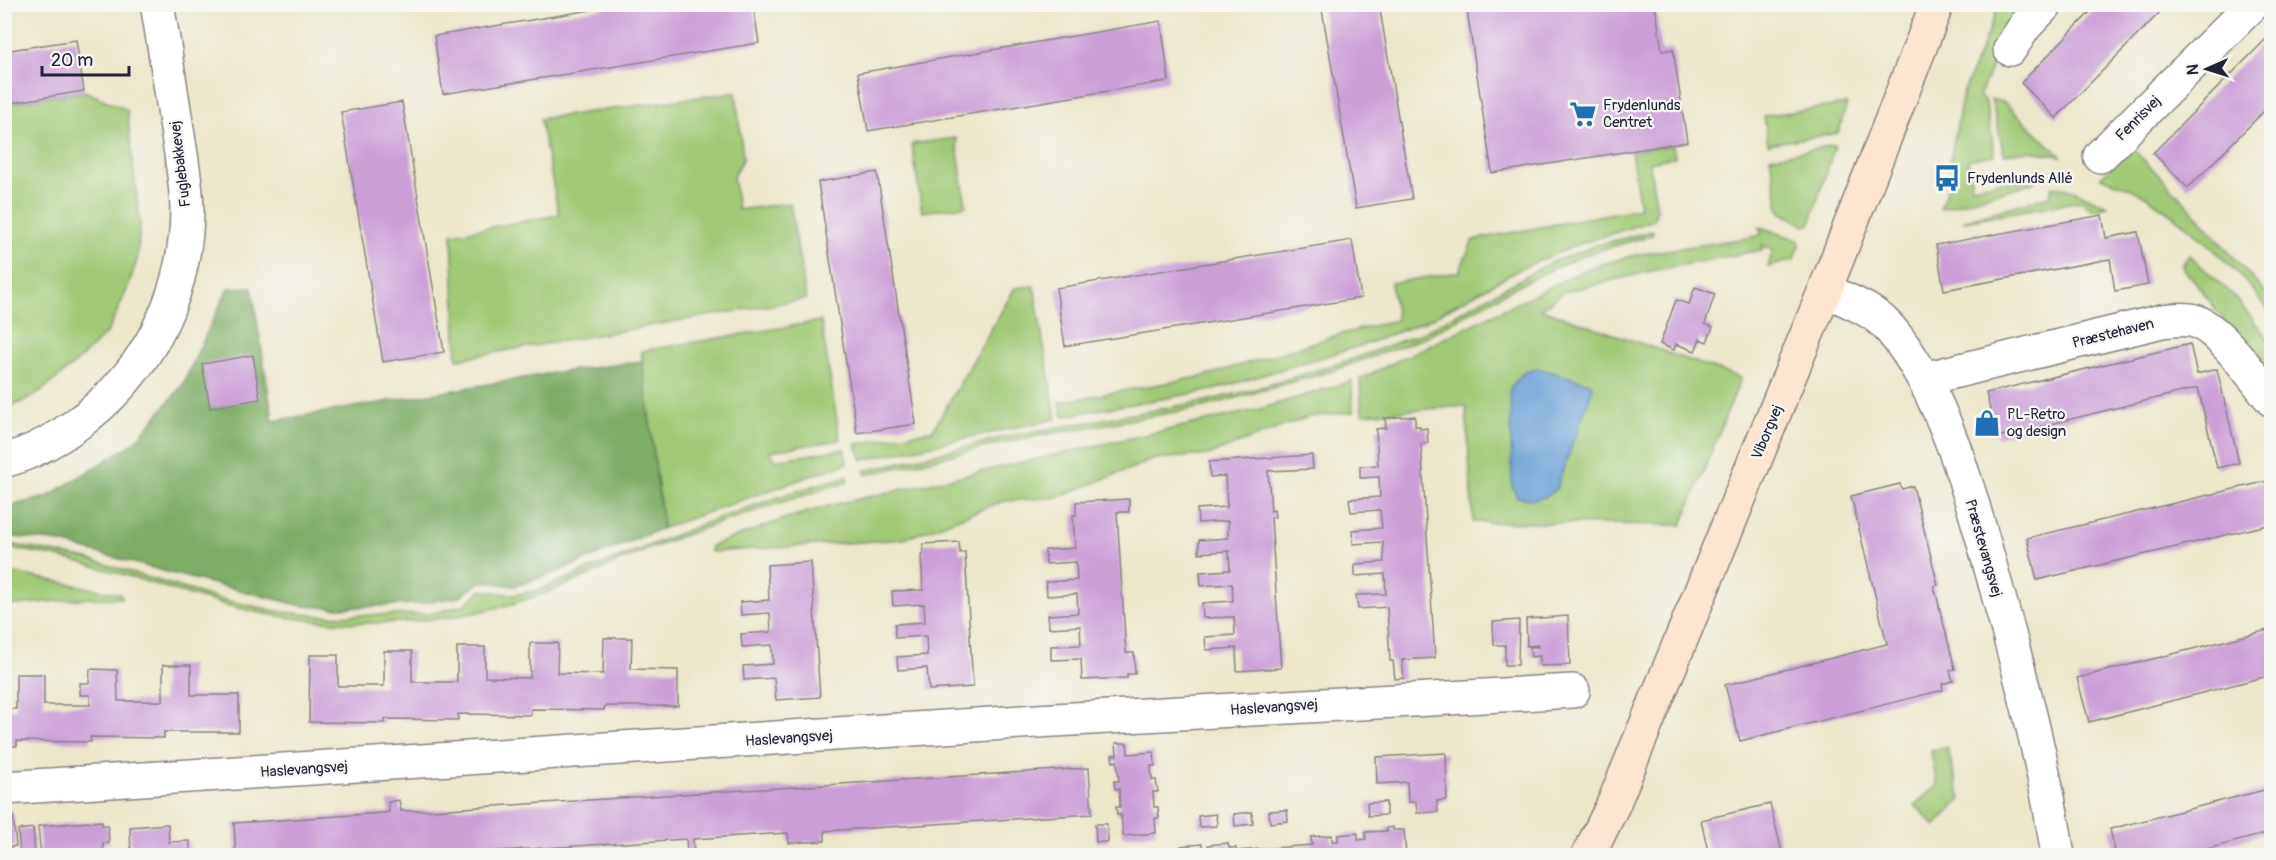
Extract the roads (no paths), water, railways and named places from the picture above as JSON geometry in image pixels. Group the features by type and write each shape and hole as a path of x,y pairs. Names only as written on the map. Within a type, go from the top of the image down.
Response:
{"street":[{"name":"Fuglebakkevej","path":"4,461 63,434 102,403 131,373 143,356 172,301 181,271 187,208 157,4"},
{"name":"Viborgvej","path":"1588,855 1617,794 1825,290 1937,4"},
{"path":"2010,49 2025,26 2046,4"},
{"name":"Fenrisvej","path":"2100,156 2253,4"},
{"name":"Præstevangsvej","path":"1825,290 1865,309 1890,329 1924,379 1948,432 1981,533 2021,678 2053,821 2058,855"},
{"name":"Præstehaven","path":"1924,379 2162,321 2194,320 2209,328 2222,341 2271,400"},
{"name":"Haslevangsvej","path":"4,788 1037,721 1573,691"}],"water":[{"path":"1538,368 1590,383 1593,388 1556,489 1543,498 1528,499 1517,497 1512,486 1510,388 1523,373"}],"place":[{"name":"Frydenlunds Centret","path":"1583,114"},
{"name":"Frydenlunds Allé","path":"1947,178"},
{"name":"PL-Retro og design","path":"1987,423"}]}
